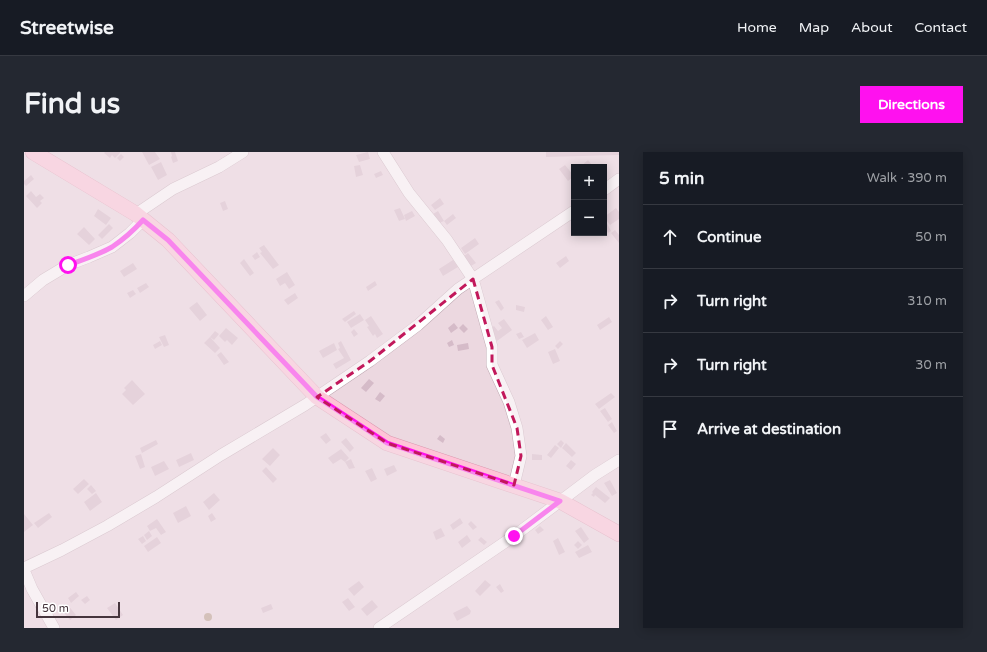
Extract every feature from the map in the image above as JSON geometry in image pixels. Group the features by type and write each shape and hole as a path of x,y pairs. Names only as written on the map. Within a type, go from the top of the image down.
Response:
{"street":[{"path":"33,152 140,217 168,240 317,397 387,443 560,501 619,534"},
{"path":"24,296 43,280 68,265 112,247 130,233 140,217 173,189 219,167 243,152"},
{"path":"383,152 409,193 447,240 473,279 492,346 492,365 509,402 517,428 521,456 514,485"},
{"path":"607,188 619,179"},
{"path":"54,628 32,589 24,569 108,526 221,455 305,405 370,361 418,324 458,289 571,213"},
{"path":"379,628 514,536 595,475 619,460"}],"highlighted area":[{"path":"473,279 492,347 492,365 517,428 521,456 514,485 387,443 317,397 370,361"}],"shaded area":[{"path":"24,152 619,152 619,628 24,628"}],"building":[{"path":"142,152 155,152 160,159 149,165"},
{"path":"171,152 175,152 178,161 173,163"},
{"path":"368,152 370,159 359,162 356,155"},
{"path":"546,152 619,152 619,155 546,157"},
{"path":"104,153 120,153 115,158 112,155 110,158"},
{"path":"121,154 124,157 120,161 117,158"},
{"path":"588,160 591,164 583,164"},
{"path":"161,162 167,175 158,180 151,167"},
{"path":"360,165 363,175 356,177 354,166"},
{"path":"565,165 571,172 571,178 568,181 559,169"},
{"path":"381,171 383,175 376,178 374,174"},
{"path":"31,175 34,179 26,186 24,181"},
{"path":"31,191 36,197 40,194 44,198 40,201 42,203 37,208 26,196"},
{"path":"440,198 444,204 435,210 431,205"},
{"path":"225,201 228,209 223,211 220,203"},
{"path":"400,208 405,219 399,221 394,210"},
{"path":"616,208 619,212 619,219 610,225 607,221 607,215"},
{"path":"98,209 111,218 106,225 94,216"},
{"path":"412,211 415,216 406,221 404,215"},
{"path":"438,211 444,221 439,223 433,214"},
{"path":"453,214 456,218 447,225 444,221"},
{"path":"109,224 113,228 102,239 98,235"},
{"path":"607,224 611,231 608,233 607,231"},
{"path":"84,227 95,239 89,245 77,234"},
{"path":"615,230 619,235 619,243 611,233"},
{"path":"475,238 479,244 465,254 461,248"},
{"path":"264,245 279,265 273,269 260,253 262,252 259,248"},
{"path":"257,252 260,257 255,260 252,256"},
{"path":"468,253 476,263 471,266 464,256"},
{"path":"566,256 569,261 560,268 556,263"},
{"path":"244,259 254,273 250,276 240,263"},
{"path":"453,260 458,267 443,276 439,269"},
{"path":"133,263 137,269 124,277 120,271"},
{"path":"287,272 295,285 289,289 285,283 280,286 276,279"},
{"path":"375,281 377,285 368,291 366,287"},
{"path":"146,283 149,287 140,293 137,288"},
{"path":"133,290 136,294 130,298 127,293"},
{"path":"295,293 298,298 288,305 284,300"},
{"path":"499,300 504,308 501,311 495,302"},
{"path":"197,302 207,315 200,321 189,308"},
{"path":"516,305 525,307 524,312 516,310"},
{"path":"354,311 356,314 345,322 342,319"},
{"path":"360,314 364,320 351,328 347,322"},
{"path":"371,316 383,334 377,338 375,334 373,336 367,327 369,326 365,320"},
{"path":"546,316 553,327 548,330 541,320"},
{"path":"609,317 612,322 600,330 597,325"},
{"path":"504,319 512,330 497,341 489,330 494,326 498,331 502,328 498,323"},
{"path":"454,323 458,328 451,333 448,328"},
{"path":"463,324 468,329 464,333 459,328"},
{"path":"226,328 238,338 232,345 227,340 225,342 219,336"},
{"path":"354,329 358,334 354,337 351,332"},
{"path":"215,331 219,334 214,340 210,337"},
{"path":"521,332 524,337 519,339 516,334"},
{"path":"535,333 539,340 527,348 522,340"},
{"path":"165,335 169,345 164,347 159,337"},
{"path":"210,337 220,348 215,353 204,343"},
{"path":"452,340 454,345 449,347 447,343"},
{"path":"160,341 162,345 155,349 153,345"},
{"path":"341,341 351,360 336,369 333,364 344,358 338,349 340,348 338,343"},
{"path":"560,341 563,344 558,349 555,346"},
{"path":"334,343 337,350 323,358 319,351"},
{"path":"468,343 469,349 458,351 457,345"},
{"path":"555,349 560,361 553,364 548,352"},
{"path":"221,352 229,362 224,365 217,355"},
{"path":"369,379 374,383 366,392 361,388"},
{"path":"132,380 145,394 133,405 122,394 126,390 124,388"},
{"path":"380,392 385,396 380,402 375,399"},
{"path":"611,393 615,397 599,409 595,404"},
{"path":"605,408 612,419 608,422 600,411"},
{"path":"612,422 617,431 614,433 608,425"},
{"path":"326,433 331,440 326,444 320,437"},
{"path":"440,435 445,439 443,443 437,439"},
{"path":"346,438 354,448 350,452 341,442"},
{"path":"156,440 158,444 142,453 140,448"},
{"path":"561,440 564,443 561,448 557,444"},
{"path":"566,443 576,453 572,457 562,448"},
{"path":"555,445 559,448 551,458 547,455"},
{"path":"273,448 280,455 270,466 262,459"},
{"path":"341,449 349,458 345,462 341,459 333,464 328,458"},
{"path":"191,453 194,460 179,467 176,460"},
{"path":"141,454 145,467 140,469 135,456"},
{"path":"532,454 542,455 542,460 532,460"},
{"path":"351,459 355,468 349,469 345,462"},
{"path":"571,460 576,464 571,470 566,466"},
{"path":"164,461 169,469 155,476 151,467"},
{"path":"394,465 397,471 387,476 384,469"},
{"path":"266,467 277,479 273,483 262,471"},
{"path":"372,468 377,479 371,482 365,471"},
{"path":"84,479 89,484 78,494 73,489"},
{"path":"610,480 617,493 612,496 604,483"},
{"path":"91,485 96,491 92,494 87,489"},
{"path":"596,487 610,498 605,503 595,495 594,497 591,495"},
{"path":"96,493 102,502 90,511 84,502"},
{"path":"214,493 220,500 209,510 203,502"},
{"path":"186,506 191,516 178,523 173,513"},
{"path":"49,513 52,517 38,528 34,523"},
{"path":"212,513 216,519 211,522 208,516"},
{"path":"24,514 33,525 24,532"},
{"path":"460,518 463,523 453,530 450,525"},
{"path":"157,519 166,532 161,535 156,528 150,531 147,526"},
{"path":"471,521 477,527 473,530 468,524"},
{"path":"540,526 544,530 538,534 535,530"},
{"path":"581,527 589,539 584,543 575,531"},
{"path":"441,528 445,536 436,540 433,532"},
{"path":"149,531 152,536 147,540 144,535"},
{"path":"467,535 471,541 462,548 458,542"},
{"path":"143,536 146,541 142,544 138,539"},
{"path":"157,537 161,543 148,552 144,546"},
{"path":"481,537 487,542 484,545 478,540"},
{"path":"558,538 565,552 559,555 553,541"},
{"path":"578,541 582,545 578,549 574,545"},
{"path":"588,545 592,552 579,558 575,552"},
{"path":"485,580 491,585 480,596 475,591"},
{"path":"359,581 364,587 354,596 348,589"},
{"path":"500,584 504,591 501,593 496,587"},
{"path":"76,592 79,596 71,603 68,598"},
{"path":"87,596 90,600 85,604 81,600"},
{"path":"348,598 355,607 349,611 342,602"},
{"path":"372,600 378,607 367,616 361,609"},
{"path":"115,603 123,615 116,620 107,608"},
{"path":"67,604 76,615 70,620 61,609"},
{"path":"271,604 273,609 263,613 261,608"},
{"path":"467,606 471,611 470,614 457,621 453,613"}],"route":[{"path":"68,265 112,247 130,233 143,220 168,240 317,397 387,443 560,501 514,536"}]}
